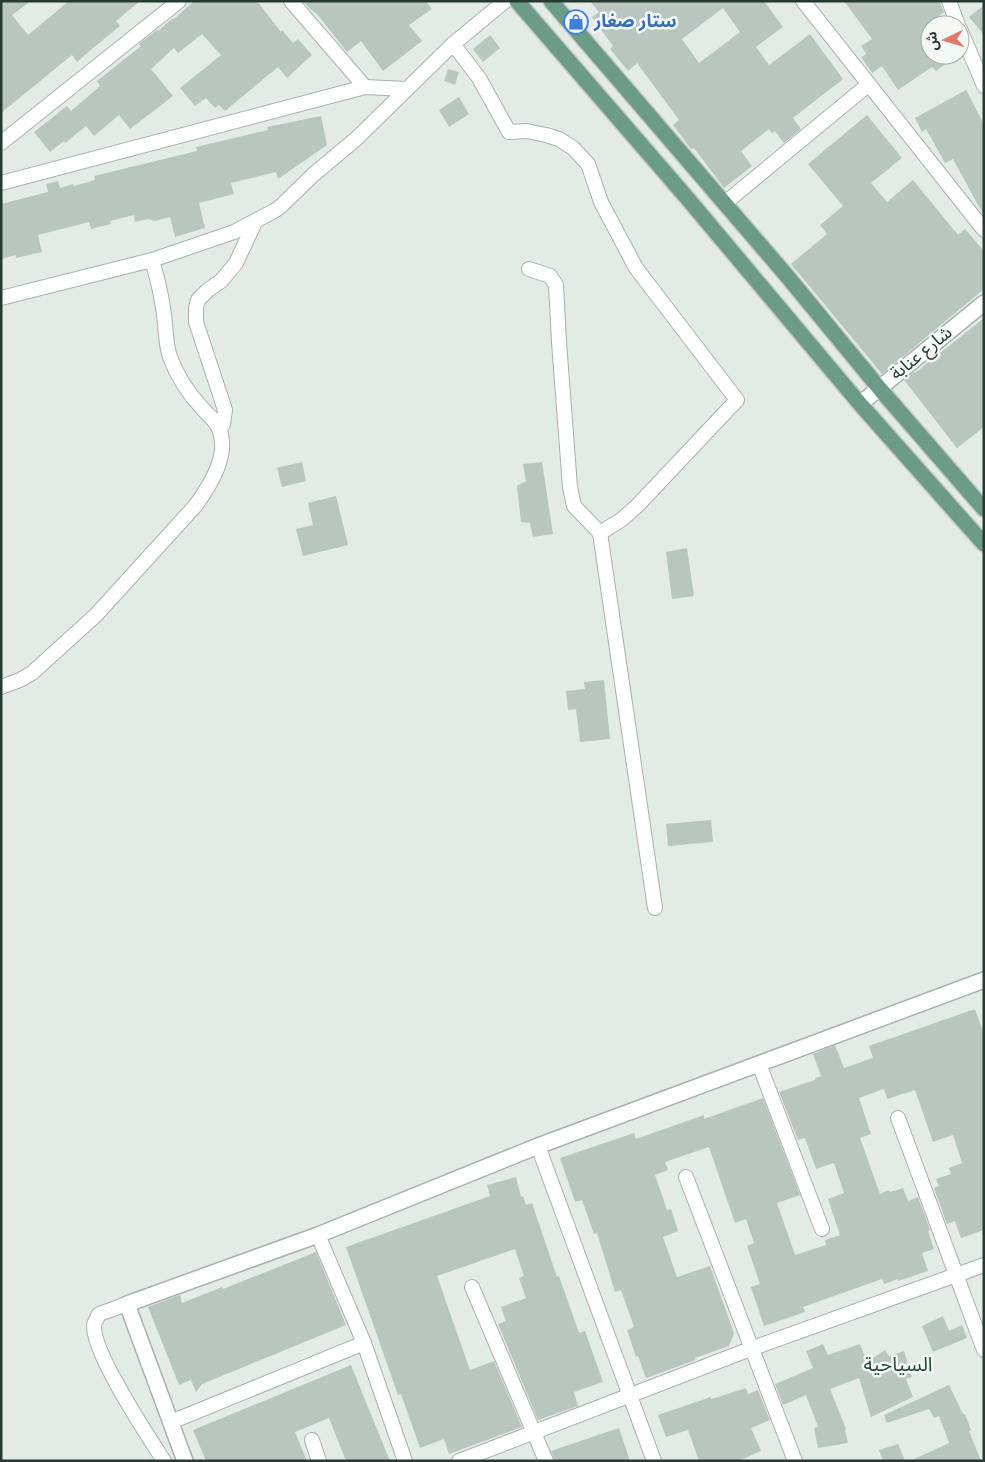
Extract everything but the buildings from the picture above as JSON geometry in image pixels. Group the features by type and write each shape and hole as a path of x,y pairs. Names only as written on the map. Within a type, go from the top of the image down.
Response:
{"main road":[{"path":"518,1 688,199 860,404 984,544"},
{"path":"551,1 984,509"}],"street":[{"path":"1,143 179,1"},
{"path":"291,1 365,87"},
{"path":"1,298 152,260 243,228 280,206 314,174 356,139 454,44 505,1"},
{"path":"803,1 984,230"},
{"path":"949,1 954,15"},
{"path":"454,44 479,78 508,132 526,131 559,139 573,148 588,164 601,202 636,268 736,400 637,506 621,520 600,533"},
{"path":"970,53 984,86"},
{"path":"725,203 869,84"},
{"path":"1,183 365,87 407,89"},
{"path":"220,430 225,410 196,322 196,308 202,294 221,281 236,263 256,220"},
{"path":"1,687 32,673 96,615 196,505 210,485 219,462 222,444 220,430 183,383 167,346 162,301 152,260"},
{"path":"529,269 550,276 556,285 570,487 574,506 600,533 655,908"},
{"name":"شارع عنابة","path":"860,404 984,303"},
{"path":"164,1461 112,1376 96,1341 94,1324 99,1314 318,1235 538,1146 984,980"},
{"path":"759,1064 822,1229"},
{"path":"898,1118 984,1350"},
{"path":"538,1146 654,1461"},
{"path":"686,1177 795,1461"},
{"path":"318,1235 364,1343 405,1461"},
{"path":"459,1461 753,1348 984,1265"},
{"path":"472,1287 546,1461"},
{"path":"127,1304 185,1461"},
{"path":"171,1422 364,1343"},
{"path":"312,1440 319,1461"}],"place":[{"name":"ستار صغار","path":"576,22"}],"district":[{"name":"السياحية","path":"898,1366"}]}
